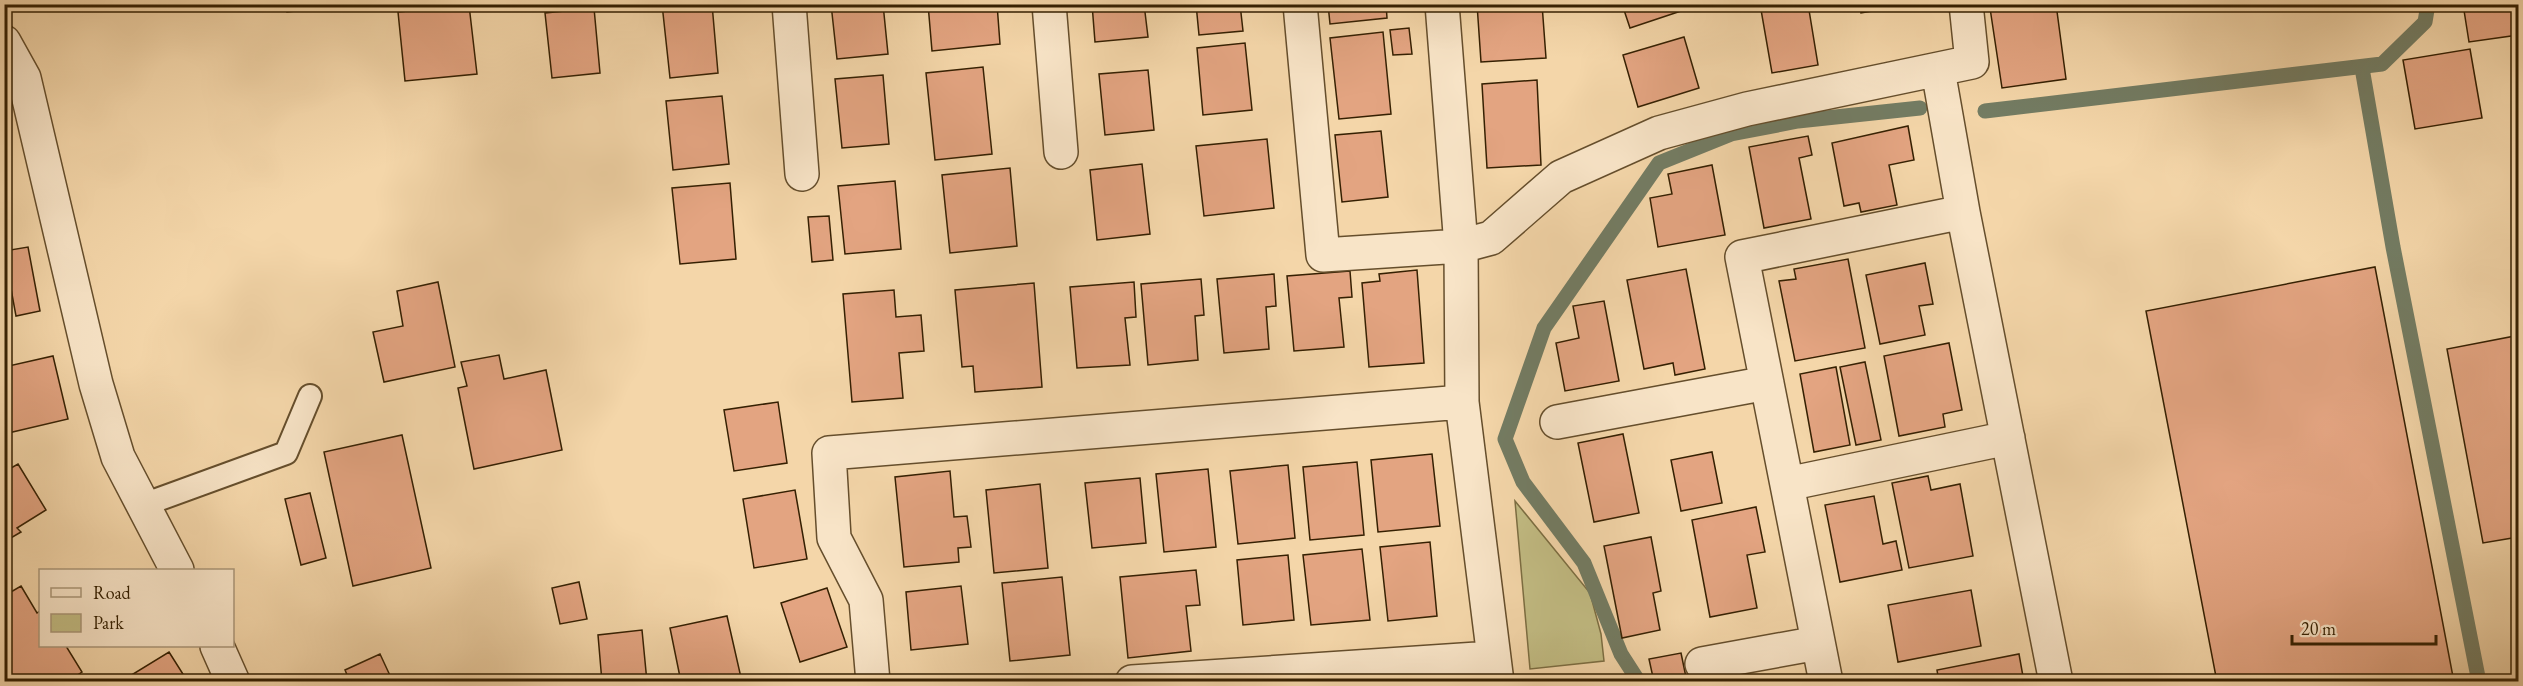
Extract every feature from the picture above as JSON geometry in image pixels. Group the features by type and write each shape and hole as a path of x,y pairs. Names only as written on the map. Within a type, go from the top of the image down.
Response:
{"street":[{"path":"789,4 802,174"},
{"path":"1049,4 1062,152"},
{"path":"1300,4 1323,255 1461,246 1491,238 1561,177 1659,133 1747,109 1972,62 1966,4"},
{"path":"1132,681 1494,670 1462,402 1461,246 1442,4"},
{"path":"4,42 24,78 96,384 118,457 176,569"},
{"path":"1938,70 1963,212 2056,681"},
{"path":"1826,681 1742,257 1963,212"},
{"path":"1557,422 1767,384"},
{"path":"873,681 866,600 834,538 829,453 1462,402"},
{"path":"1787,484 2007,438"},
{"path":"1702,664 1818,642"},
{"path":"218,647 233,681"}],"lane":[{"path":"142,505 286,453 310,396"}],"green space":[{"path":"1515,501 1590,593 1601,634 1604,661 1530,669"}],"building":[{"path":"286,4 348,4 348,5 287,12"},
{"path":"662,4 712,4 718,73 670,78"},
{"path":"831,4 883,4 888,54 837,59"},
{"path":"928,4 997,4 1000,44 932,51"},
{"path":"1092,4 1144,4 1148,37 1095,42"},
{"path":"1196,4 1240,4 1243,31 1199,35"},
{"path":"1328,4 1386,4 1387,18 1330,24"},
{"path":"1477,4 1542,4 1546,58 1481,62"},
{"path":"1622,4 1702,4 1630,28"},
{"path":"1760,4 1808,4 1818,65 1772,73"},
{"path":"1860,4 1915,4 1861,13"},
{"path":"2016,4 2056,4 2066,79 2002,88 1990,8"},
{"path":"2463,4 2518,4 2518,35 2469,42"},
{"path":"469,5 477,74 405,81 398,12"},
{"path":"594,8 600,73 552,78 545,13"},
{"path":"1409,28 1412,54 1393,55 1390,30"},
{"path":"1383,32 1391,114 1339,119 1330,38"},
{"path":"1684,37 1699,88 1638,107 1623,55"},
{"path":"1245,43 1252,110 1203,115 1197,48"},
{"path":"2470,49 2482,118 2415,129 2403,60"},
{"path":"983,67 992,154 935,160 926,73"},
{"path":"1148,70 1154,130 1105,135 1099,74"},
{"path":"883,75 889,144 842,148 835,79"},
{"path":"1537,80 1541,165 1487,168 1482,84"},
{"path":"722,96 729,164 673,170 666,101"},
{"path":"1908,126 1914,160 1889,165 1897,205 1861,212 1859,203 1844,206 1832,143"},
{"path":"1381,131 1388,197 1342,202 1335,135"},
{"path":"1808,136 1812,155 1799,158 1811,219 1764,228 1749,147"},
{"path":"1267,139 1274,208 1204,216 1196,146"},
{"path":"1142,164 1150,234 1097,240 1090,170"},
{"path":"1712,165 1725,235 1658,247 1650,198 1672,194 1668,174"},
{"path":"1010,168 1017,246 950,253 942,175"},
{"path":"895,181 901,249 845,254 838,186"},
{"path":"730,183 736,259 680,264 672,188"},
{"path":"829,216 833,260 812,262 808,217"},
{"path":"28,247 40,311 16,316 4,251"},
{"path":"1848,259 1865,348 1795,361 1779,281 1796,279 1794,269"},
{"path":"1925,263 1933,304 1919,306 1925,335 1880,344 1866,275"},
{"path":"2375,267 2454,682 2217,682 2146,311"},
{"path":"1686,269 1705,369 1675,375 1673,363 1644,369 1627,280"},
{"path":"1417,270 1424,363 1369,367 1362,283 1380,281 1379,274"},
{"path":"1350,271 1352,297 1339,298 1344,347 1294,351 1287,276"},
{"path":"1274,274 1276,306 1266,307 1269,349 1224,353 1217,279"},
{"path":"1201,279 1204,315 1195,316 1198,360 1148,365 1141,284"},
{"path":"438,282 455,367 384,382 373,332 403,326 397,291"},
{"path":"1134,282 1136,317 1125,318 1130,365 1077,368 1070,287"},
{"path":"1034,283 1042,387 975,392 973,366 962,367 955,290"},
{"path":"894,290 896,317 921,315 924,351 899,353 903,398 852,402 843,294"},
{"path":"1604,301 1619,381 1565,391 1556,343 1579,338 1573,306"},
{"path":"2515,336 2518,355 2518,537 2483,543 2447,349"},
{"path":"1949,343 1962,410 1943,414 1945,427 1899,436 1884,356"},
{"path":"499,355 504,379 546,370 562,450 474,469 458,388 467,386 461,362"},
{"path":"53,356 68,419 4,434 4,367"},
{"path":"1865,362 1881,440 1856,445 1840,367"},
{"path":"1836,367 1850,445 1814,452 1800,374"},
{"path":"778,402 787,463 734,471 724,410"},
{"path":"1623,434 1639,513 1594,522 1578,443"},
{"path":"402,435 431,568 353,586 324,452"},
{"path":"1712,452 1722,503 1681,511 1671,460"},
{"path":"1432,454 1440,526 1378,532 1371,460"},
{"path":"1357,462 1364,535 1310,540 1303,467"},
{"path":"18,464 46,510 17,528 21,532 4,542 4,472"},
{"path":"1288,465 1295,538 1238,544 1230,471"},
{"path":"1208,469 1216,547 1164,552 1156,474"},
{"path":"950,471 954,517 967,516 971,547 958,548 959,562 904,567 895,477"},
{"path":"1928,476 1931,490 1960,484 1973,556 1909,568 1892,483"},
{"path":"1140,478 1146,543 1092,548 1085,483"},
{"path":"1040,484 1048,568 994,573 986,490"},
{"path":"795,490 807,559 754,568 743,499"},
{"path":"310,493 326,558 301,565 285,499"},
{"path":"1874,496 1883,544 1896,541 1902,570 1840,582 1825,505"},
{"path":"1756,507 1765,552 1747,555 1757,608 1710,617 1692,520"},
{"path":"1651,537 1661,591 1653,593 1660,630 1622,638 1604,546"},
{"path":"1430,542 1437,616 1388,621 1380,547"},
{"path":"1362,549 1370,620 1311,625 1303,555"},
{"path":"1288,555 1294,620 1243,625 1237,560"},
{"path":"1196,570 1200,605 1186,606 1191,651 1128,658 1120,577"},
{"path":"1062,577 1070,655 1010,661 1002,583"},
{"path":"579,582 587,619 560,624 552,588"},
{"path":"21,586 37,613 39,612 39,647 67,647 82,672 73,678 75,682 4,682 4,596"},
{"path":"961,586 968,644 911,650 906,592"},
{"path":"827,588 847,647 800,662 781,603"},
{"path":"1971,590 1981,646 1898,662 1888,605"},
{"path":"727,616 742,682 681,682 670,628"},
{"path":"642,630 647,682 602,682 598,635"},
{"path":"169,652 188,682 120,682"},
{"path":"1681,653 1687,682 1654,682 1649,659"},
{"path":"380,654 393,682 350,682 345,670"},
{"path":"2019,654 2024,682 1939,682 1937,670"}],"waterway":[{"path":"1985,111 2382,64 2425,22 2428,4"},
{"path":"2362,68 2393,247 2479,682"},
{"path":"1639,682 1621,654 1584,563 1523,482 1505,439 1544,328 1659,163 1731,134 1798,121 1920,108"}]}
